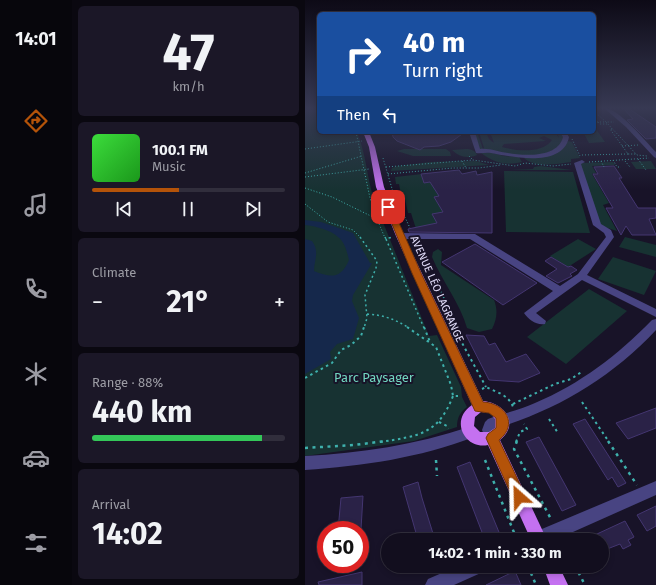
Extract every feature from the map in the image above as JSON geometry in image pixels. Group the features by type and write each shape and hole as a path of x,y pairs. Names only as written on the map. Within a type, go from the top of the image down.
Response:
{"main road":[{"name":"AVENUE LÉO LAGRANGE","path":"368,135 380,187 400,236 479,407"},
{"path":"503,420 501,415 491,408 479,407 467,418 466,423 469,433 477,438 487,440 492,438 535,533"},
{"path":"554,573 559,585"}],"street":[{"path":"473,135 478,152 490,151 505,155 522,156 542,155 558,149 565,142 565,135"},
{"path":"636,135 653,157"},
{"path":"541,321 529,313 581,276 610,237 608,232 597,224 580,160"},
{"path":"400,236 472,236 560,291"},
{"path":"581,276 656,313"},
{"path":"492,438 489,429 490,425 535,410 601,374 644,337 656,323"},
{"path":"305,463 375,457 419,449 469,433"},
{"path":"553,533 649,491"},
{"path":"434,585 461,573"}],"path":[{"path":"357,135 371,204 430,343"},
{"path":"614,135 628,154"},
{"path":"619,135 636,154"},
{"path":"571,137 580,160"},
{"path":"305,149 370,140"},
{"path":"622,146 640,145"},
{"path":"305,178 364,169 462,160 487,161 515,166 525,163 553,166 580,160 628,154 649,156"},
{"path":"305,173 362,156"},
{"path":"469,156 473,160"},
{"path":"580,160 601,161 653,157"},
{"path":"638,159 646,170"},
{"path":"462,160 466,168"},
{"path":"613,160 617,167 621,167"},
{"path":"624,160 630,167"},
{"path":"601,161 604,167"},
{"path":"503,165 388,174 398,203 432,269 465,350 486,387 507,397 513,404 555,384 571,379 584,371"},
{"path":"305,188 332,197 377,219"},
{"path":"305,204 328,222 353,230 360,236 377,261 376,268 365,295 367,314 366,324 359,339 341,350 332,363 305,378"},
{"path":"386,239 400,236"},
{"path":"305,448 363,444 418,435 427,431 439,422 453,396 451,385 436,347 398,321 367,314"},
{"path":"481,390 486,387"},
{"path":"453,396 458,396"},
{"path":"582,402 649,491"},
{"path":"549,418 558,433"},
{"path":"439,422 447,426 449,430"},
{"path":"527,429 520,432 514,448 557,531"},
{"path":"436,460 437,476"},
{"path":"485,460 514,533"},
{"path":"531,573 536,585"},
{"path":"579,573 585,585"}],"green space":[{"name":"Parc Paysager","path":"305,135 358,135 374,200 429,336 437,335 461,387 462,397 467,407 459,416 457,427 414,441 305,456"},
{"path":"475,135 478,135 483,149 480,135 487,135 494,143 491,135 557,135 559,138 558,135 563,135 564,137 558,148 541,155 509,155 480,151","holes":["544,136 552,140 542,148 529,150 515,150 502,147 504,144 546,141 539,138"]},
{"path":"585,135 600,135 605,142 589,143"},
{"path":"568,141 572,142 580,158 571,159 571,162 559,164 540,164 524,158 539,156 565,145"},
{"path":"404,149 446,149 450,152 451,156 413,156 397,151"},
{"path":"470,149 477,155 463,157 452,150"},
{"path":"489,152 504,156 519,157 522,162 510,164 500,163 481,153"},
{"path":"476,161 489,165 391,171 392,168 398,166 430,162"},
{"path":"651,161 656,169 636,169 631,162"},
{"path":"613,162 615,165 592,166 596,173 592,174 609,203 603,205 617,231 598,225 580,163"},
{"path":"541,166 572,170 510,170 533,169 534,167"},
{"path":"459,170 462,174 476,171 477,175 492,172 492,233 417,232 411,213 408,213 405,199 402,199 399,184 396,184 395,177"},
{"path":"504,171 573,172 590,233 506,232"},
{"path":"625,237 656,245 656,257 619,247"},
{"path":"578,239 596,249 568,267 550,256"},
{"path":"438,249 442,252 441,265 494,300 496,314 492,329 479,332 467,328 460,310 432,257 433,252"},
{"path":"613,257 656,271 644,295 598,279"},
{"path":"589,289 627,311 566,364 527,337"}],"water":[{"path":"305,220 321,222 353,233 370,263 372,263 353,295 352,301 359,318 353,339 337,344 330,352 331,359 305,374 305,239 312,241 316,249 314,271 330,276 339,274 343,271 349,260 345,247 340,239 327,230 305,225"}],"building":[{"path":"393,135 460,135 451,142 439,146 424,147 420,150 397,141"},
{"path":"642,135 656,135 656,138 646,139"},
{"path":"614,166 622,178 619,178 638,208 656,208 656,218 649,219 656,235 632,235 626,226 621,235 606,208 613,208 593,174 598,174 594,167"},
{"path":"459,170 462,174 476,171 477,175 492,172 492,233 409,232 408,229 437,223 432,214 443,212 434,197 439,196 430,182 424,183 421,174"},
{"path":"475,244 537,283 503,305 442,262"},
{"path":"551,257 568,267 571,266 577,270 570,274 572,276 558,283 546,276 557,269 545,261"},
{"path":"466,335 484,336 489,345 495,343 506,362 526,354 540,373 519,382 489,380"},
{"path":"656,408 656,428 628,439 616,423"},
{"path":"585,419 626,483 618,487 612,477 608,480 573,424"},
{"path":"539,437 576,505 562,511 526,442"},
{"path":"470,462 499,533 482,533 457,467"},
{"path":"418,482 433,533 416,533 403,487"},
{"path":"363,496 361,521 339,521 341,498"},
{"path":"656,506 656,526 647,531 637,515"},
{"path":"625,521 634,537 628,540 631,545 623,549 620,544 609,548 609,533 599,533"},
{"path":"362,573 362,585 319,585 318,582"},
{"path":"511,573 516,573 521,585 486,585"}],"route":[{"path":"388,207 479,407 491,408 501,415 503,426 498,435 492,438 519,497"}]}
